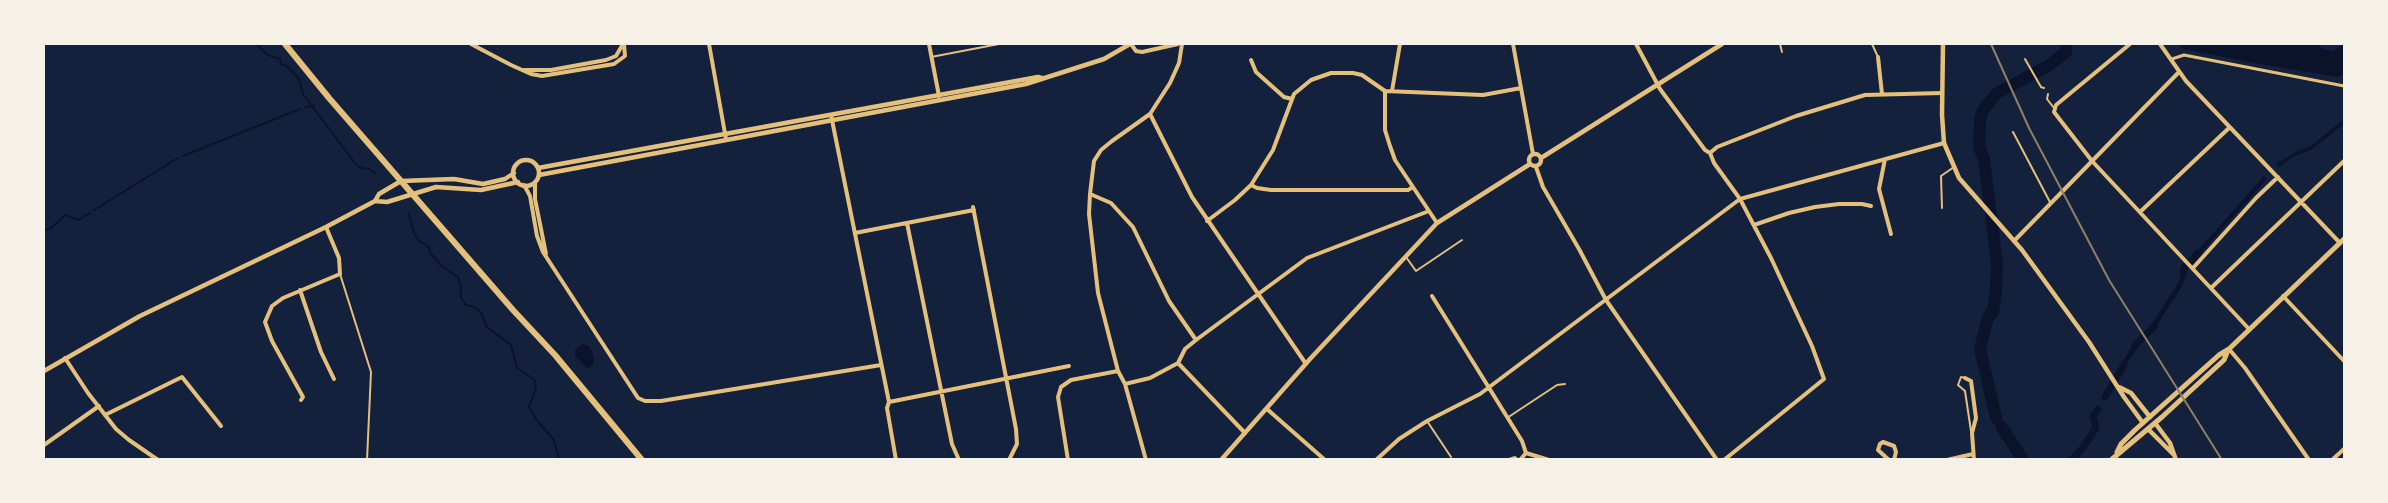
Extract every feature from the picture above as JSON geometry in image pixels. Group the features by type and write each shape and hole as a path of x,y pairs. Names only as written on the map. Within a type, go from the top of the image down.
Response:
{"main road":[{"path":"285,44 412,194 570,372 642,459"},
{"path":"2111,459 2121,444 2143,423 2218,355 2229,349 2283,296 2343,244"},
{"path":"2117,452 2155,423 2224,360 2229,349"},
{"path":"2150,417 2155,423"},
{"path":"2143,423 2148,429"}],"street":[{"path":"471,44 523,70 551,70 606,60 616,56 624,44"},
{"path":"709,44 726,137"},
{"path":"928,44 939,98"},
{"path":"538,168 1026,84 1104,59 1131,44 1136,51 1142,52 1180,44 1179,63 1170,83 1150,114 1101,150 1094,161 1090,194 1089,214 1098,292 1118,371 1125,384 1146,459"},
{"path":"1392,91 1400,44"},
{"path":"1513,44 1533,154"},
{"path":"1636,44 1660,89 1705,150 1710,153 1714,163 1740,200 1812,346 1824,379 1724,459"},
{"path":"1536,167 1541,163 1541,158 1722,44"},
{"path":"1943,44 1944,143 1959,178 2014,241 2065,309 2143,423"},
{"path":"2130,44 2054,108 2061,122 2092,161 2249,329"},
{"path":"2160,44 2179,72 2343,244"},
{"path":"2172,59 2184,55 2344,86"},
{"path":"1878,57 1882,94"},
{"path":"1251,60 1256,72 1284,97 1292,99"},
{"path":"2014,241 2179,72"},
{"path":"1207,220 1251,185 1273,150 1292,99 1298,88 1305,83 1331,73 1362,75 1385,91 1483,96 1521,88"},
{"path":"1385,91 1385,130 1395,160 1437,223"},
{"path":"1710,153 1717,147 1796,116 1865,95 1942,93"},
{"path":"1150,114 1180,175 1207,220 1306,364"},
{"path":"831,118 889,402 886,408 896,459"},
{"path":"2140,212 2230,127"},
{"path":"539,175 726,137"},
{"path":"1376,459 1427,421 1487,388 1740,200 1944,143"},
{"path":"1533,154 1541,158"},
{"path":"1530,164 1529,158 1533,154"},
{"path":"1885,159 1879,189 1891,234"},
{"path":"44,371 140,316 326,227 375,201 380,194 401,181 454,179 483,184 505,179 514,173 516,165 525,160 534,163 539,175 535,182 535,199 546,255"},
{"path":"2211,288 2344,161"},
{"path":"1530,164 1536,167 1542,187 1579,249 1605,300 1717,459"},
{"path":"1221,459 1437,223 1530,164"},
{"path":"514,173 530,196 540,246 638,398 645,401 661,401 881,365"},
{"path":"2190,265 2278,177"},
{"path":"375,201 387,202 436,187 481,190 535,182"},
{"path":"1251,185 1271,190 1408,190 1413,187"},
{"path":"1090,194 1112,203 1133,227 1169,301 1196,340"},
{"path":"1754,225 1815,207 1839,204 1871,206"},
{"path":"855,233 973,208 1017,440 1009,459"},
{"path":"1125,384 1150,378 1178,363 1185,350 1196,340 1306,258 1429,211"},
{"path":"907,223 952,444 959,459"},
{"path":"301,400 303,397 272,341 265,322 273,306 283,298 340,274 339,258 326,227"},
{"path":"300,290 321,352 334,379"},
{"path":"1432,296 1526,453 1549,459"},
{"path":"2283,296 2344,362"},
{"path":"2229,349 2309,459"},
{"path":"65,358 105,415 129,440 158,459"},
{"path":"1178,363 1245,434"},
{"path":"889,402 1069,366"},
{"path":"1068,459 1058,397 1061,387 1071,380 1118,371"},
{"path":"105,415 182,377 221,426"},
{"path":"1947,459 1973,457 1972,433 1976,418 1971,381 1965,378"},
{"path":"2116,383 2131,393 2150,417"},
{"path":"44,445 99,406"},
{"path":"1267,409 1325,459"},
{"path":"2155,423 2170,443 2176,459"},
{"path":"2148,429 2174,454"},
{"path":"1883,442 1894,446 1896,452 1892,459 1878,450 1883,442"},
{"path":"2332,459 2344,448"},
{"path":"1519,459 1526,453"}],"lane":[{"path":"931,57 999,44"},
{"path":"1780,44 1782,52"},
{"path":"1872,44 1878,57"},
{"path":"2025,59 2042,89"},
{"path":"2046,96 2054,108"},
{"path":"2013,132 2050,204"},
{"path":"1942,208 1941,176 1954,167"},
{"path":"1406,257 1416,271 1462,240"},
{"path":"340,274 371,372 367,459"},
{"path":"1965,378 1961,377 1958,385 1965,390 1972,433"},
{"path":"1507,418 1557,385 1565,384"},
{"path":"1427,421 1450,457"},
{"path":"1506,459 1515,457 1519,459"}],"water":[{"path":"2178,44 2307,44 2319,45 2323,49 2332,51 2344,44 2344,75 2337,77 2254,63 2183,49"},
{"path":"2344,119 2344,124 2311,150 2295,156 2279,167 2276,164 2311,146"},
{"path":"2264,176 2267,179 2195,260 2192,257"},
{"path":"2183,266 2186,270 2183,285 2151,334 2148,330 2180,280"},
{"path":"2140,336 2143,341 2119,373 2133,343"},
{"path":"582,344 589,346 592,352 594,359 592,367 587,368 575,356 575,350"}],"waterway":[{"path":"256,44 268,55 280,59 281,64 288,67 299,79 303,94 355,163 375,173"},
{"path":"1996,418 1980,349 1988,317 1993,312 1997,263 1984,159 1979,147 1980,120 1983,110 1997,93 2048,66 2066,52 2066,44"},
{"path":"305,107 314,106"},
{"path":"183,156 300,109"},
{"path":"94,210 178,158"},
{"path":"44,231 51,228 65,215 78,220 90,213"},
{"path":"409,214 414,233 419,241 428,246 431,254 443,267 458,277 461,298 466,305 475,307 481,313 487,327 511,345 517,368 535,380 536,388 529,407 554,440 559,460"},
{"path":"2183,275 2184,268 2198,253"},
{"path":"2135,345 2155,326"},
{"path":"2105,397 2124,365"},
{"path":"2071,460 2082,449 2096,428 2093,416 2098,409"},
{"path":"2001,426 2023,460"}],"railway":[{"path":"1991,44 2029,128 2109,280 2222,460"}]}
